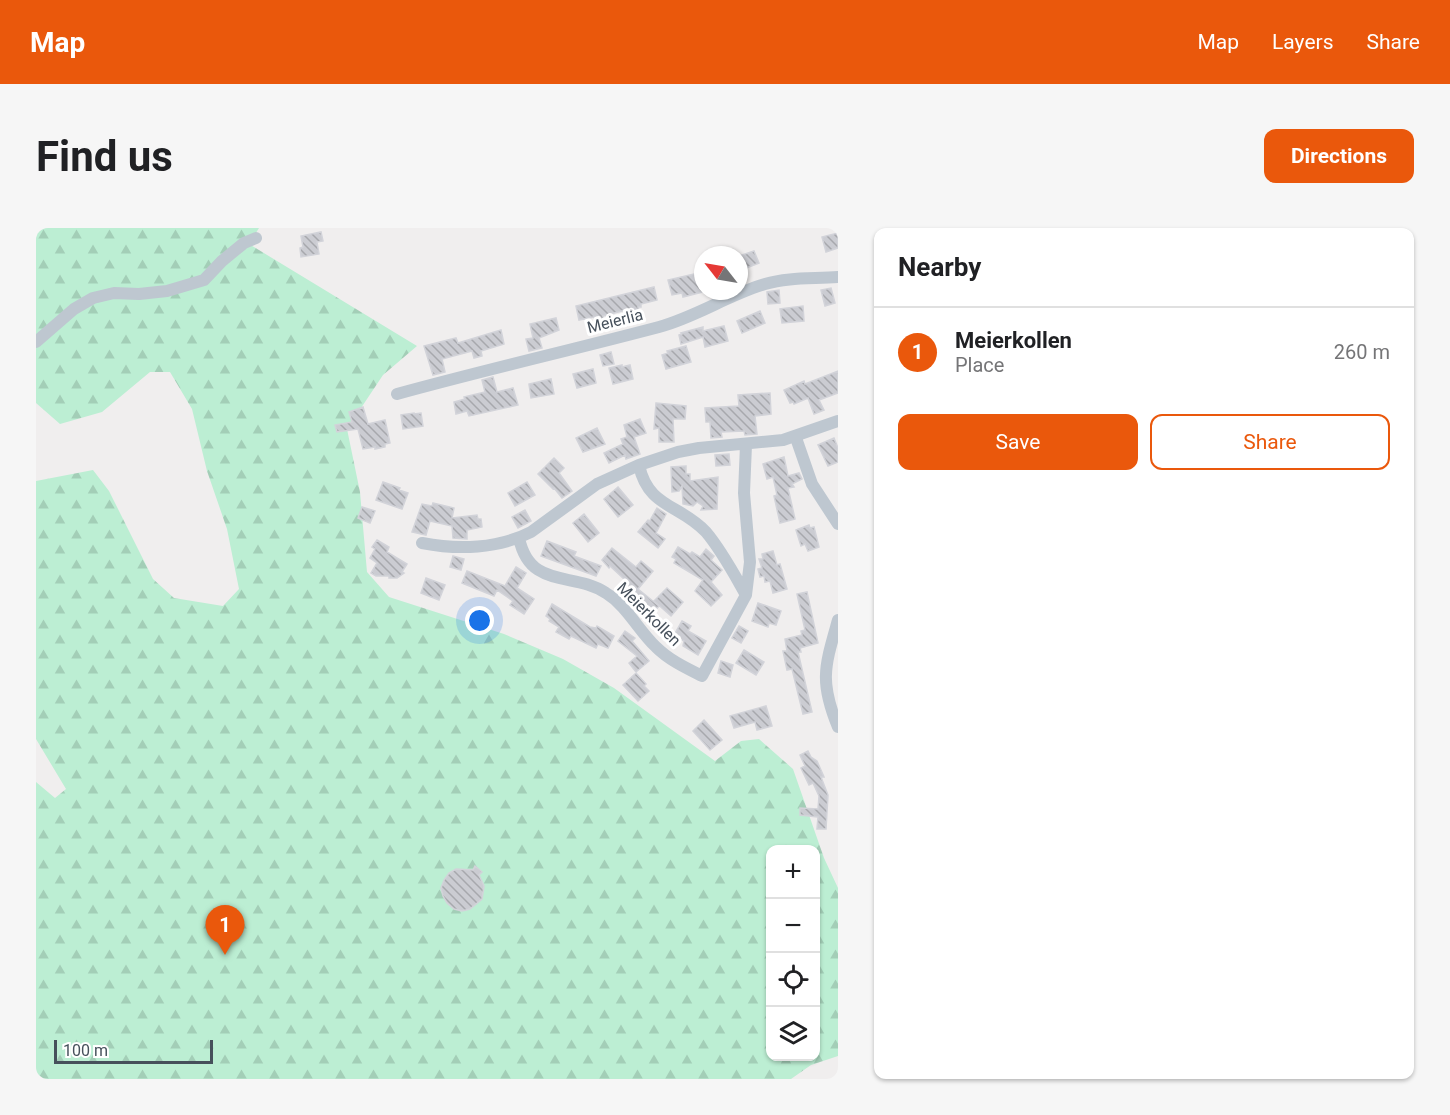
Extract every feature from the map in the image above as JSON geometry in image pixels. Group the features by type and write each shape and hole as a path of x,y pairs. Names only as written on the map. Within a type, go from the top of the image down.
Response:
{"street":[{"path":"36,342 74,309 93,298 114,293 139,294 167,291 204,280 244,243 256,238"},
{"name":"Meierlia","path":"397,394 661,327 764,284 787,280 838,277"},
{"path":"422,543 444,547 471,547 519,538 549,520 597,484 639,465 678,452 699,448 746,445 796,438 838,421"},
{"path":"796,438 812,484 838,524"},
{"path":"746,445 744,493 750,562 746,595"},
{"path":"639,465 644,484 650,492 699,525 715,544 746,595"},
{"name":"Meierkollen","path":"519,538 524,554 538,570 556,578 588,585 606,592 666,657 702,676 746,595"},
{"path":"838,620 830,648 825,683 828,703 838,727"}],"green space":[{"path":"36,228 259,228 249,244 417,346 383,375 347,429 360,492 367,572 389,597 504,634 563,659 614,688 715,761 741,741 759,739 793,769 819,845 766,845 766,1061 820,1061 820,847 838,888 838,1056 811,1065 791,1079 36,1079 36,782 55,798 66,789 36,739 36,481 93,470 109,491 153,579 174,598 223,606 239,589 227,529 207,471 192,409 170,372 150,372 102,412 60,424 36,403"}],"building":[{"path":"321,232 323,241 317,242 319,254 301,257 300,248 303,247 301,236"},
{"path":"838,233 838,248 826,252 822,237"},
{"path":"754,251 759,263 748,267 748,253"},
{"path":"694,274 694,294 683,297 682,293 672,295 668,280"},
{"path":"654,287 657,300 641,304 641,307 638,307 640,315 628,318 626,310 603,316 604,319 595,321 594,317 579,320 576,306"},
{"path":"831,288 835,303 825,306 821,290"},
{"path":"779,290 780,303 768,304 767,292"},
{"path":"803,306 804,321 782,323 780,309"},
{"path":"760,311 765,323 742,333 737,321"},
{"path":"556,318 559,330 539,338 542,348 529,351 526,339 533,338 530,324"},
{"path":"724,326 728,341 705,347 703,337 681,344 679,335 681,333 703,327 703,331"},
{"path":"501,330 504,344 481,351 482,356 474,358 472,351 442,359 445,372 433,375 424,346 456,338 458,343"},
{"path":"686,346 691,362 666,369 662,355 668,353 667,351"},
{"path":"611,352 614,364 603,366 600,355"},
{"path":"622,365 622,367 630,365 633,379 613,384 609,368"},
{"path":"593,369 596,383 577,388 573,374"},
{"path":"838,371 838,393 819,400 824,410 814,414 808,398 794,404 790,403 784,390 804,381 805,384"},
{"path":"493,377 497,392 513,388 518,405 469,416 467,411 456,414 454,402 485,392 482,380"},
{"path":"551,379 554,394 531,398 529,384"},
{"path":"770,393 771,414 755,416 757,434 745,435 744,431 721,432 722,437 711,438 710,422 706,422 705,408 739,406 738,395"},
{"path":"656,403 686,406 685,419 673,419 674,442 659,442 659,428 654,429"},
{"path":"363,407 368,424 385,420 390,443 385,444 385,447 363,449 358,429 337,432 335,425 352,422 349,412"},
{"path":"421,413 423,426 403,429 401,415"},
{"path":"640,419 646,433 634,437 640,454 626,459 625,455 609,463 604,453 623,444 621,439 627,437 624,425"},
{"path":"597,428 605,444 583,452 576,438"},
{"path":"834,438 838,448 838,462 828,466 818,445"},
{"path":"729,454 730,465 716,466 715,455"},
{"path":"784,457 788,476 799,473 802,479 792,484 794,487 788,488 795,519 780,523 774,496 777,495 773,477 767,479 763,464"},
{"path":"554,458 564,468 559,473 572,491 562,498 538,474"},
{"path":"686,466 686,474 690,474 690,481 718,477 717,509 701,510 703,506 697,502 693,506 683,504 682,486 679,491 672,492 671,467"},
{"path":"383,482 408,493 402,509 376,500"},
{"path":"527,482 535,495 515,506 508,493"},
{"path":"618,487 633,505 618,517 604,499"},
{"path":"433,503 454,508 452,518 477,515 478,519 481,519 482,527 467,530 467,539 453,538 452,526 430,521 426,535 412,532 422,504 432,506"},
{"path":"362,507 375,511 370,523 358,518"},
{"path":"657,508 666,514 656,533 665,539 658,548 638,532 648,520 649,522"},
{"path":"525,510 531,521 518,528 512,517"},
{"path":"584,514 599,533 588,542 573,523"},
{"path":"809,525 810,528 814,527 819,547 808,551 805,544 801,546 796,530"},
{"path":"377,540 389,547 387,552 407,564 402,572 404,573 397,578 376,576 371,573 377,563 370,558 375,549 372,547"},
{"path":"547,541 576,552 574,556 601,566 596,576 541,556"},
{"path":"678,547 700,557 706,549 714,556 711,560 722,570 711,582 722,595 711,606 695,591 703,580 674,563 676,559 672,557"},
{"path":"612,548 636,567 641,561 653,571 638,589 659,606 650,616 628,598 630,596 619,586 625,580 602,560"},
{"path":"773,551 777,565 780,564 787,589 773,593 770,581 765,582 764,576 760,577 758,569 762,568 759,559 763,559 762,554"},
{"path":"453,556 464,559 461,570 450,567"},
{"path":"516,567 526,573 517,588 534,599 524,614 510,605 513,601 497,590 494,596 462,583 467,571 505,586"},
{"path":"426,578 445,585 439,600 421,593"},
{"path":"667,588 683,602 671,616 654,601"},
{"path":"807,592 818,643 800,648 801,652 798,652 812,712 803,714 792,669 787,670 783,651 787,651 785,639 802,635 801,631 805,630 797,594"},
{"path":"758,603 781,611 776,625 769,623 768,627 752,621"},
{"path":"552,604 590,627 596,628 597,626 614,636 608,648 598,644 596,648 571,636 569,639 556,632 559,627 549,621 550,619 546,616"},
{"path":"682,621 691,626 688,631 706,641 698,655 683,646 684,641 674,635"},
{"path":"739,626 748,631 741,643 732,638"},
{"path":"625,631 635,638 632,641 649,661 636,672 629,663 637,656 618,641"},
{"path":"744,650 764,662 756,675 736,663"},
{"path":"721,661 733,665 730,677 718,673"},
{"path":"636,673 649,691 638,701 623,685"},
{"path":"766,706 772,726 757,730 755,722 734,728 730,716"},
{"path":"704,720 722,740 710,750 693,731"},
{"path":"808,751 817,761 824,777 821,777 828,795 826,829 817,829 818,817 800,815 800,808 818,809 819,796 813,783 809,785 801,768 805,766 800,755"},
{"path":"475,866 482,872 479,875 484,886 482,899 470,909 462,911 454,909 443,896 441,888 444,880 456,869 473,870"}],"place":[{"name":"Meierkollen","path":"225,955"}]}
